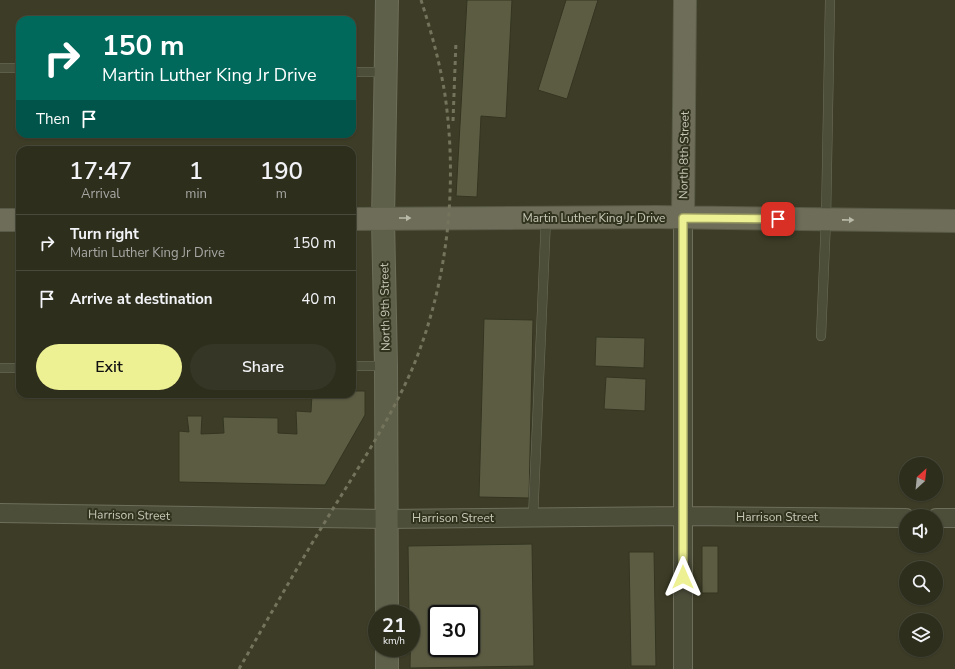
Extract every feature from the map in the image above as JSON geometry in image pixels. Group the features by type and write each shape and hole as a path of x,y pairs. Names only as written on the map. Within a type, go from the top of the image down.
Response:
{"main road":[{"name":"North 8th Street","path":"683,218 685,0"},
{"name":"Martin Luther King Jr Drive","path":"356,219 683,218 955,221"},
{"path":"0,220 16,220"}],"street":[{"name":"North 9th Street","path":"387,0 383,218 386,366 385,519 387,605"},
{"name":"North 8th Street","path":"683,218 683,669"},
{"name":"Harrison Street","path":"0,513 385,519 683,516 899,518"},
{"path":"943,518 955,518"},
{"path":"387,657 387,669"}],"lane":[{"path":"821,336 826,220 830,0"},
{"path":"0,68 16,68"},
{"path":"356,72 386,72"},
{"path":"533,518 546,218"},
{"path":"356,366 386,366"},
{"path":"0,368 16,368"}],"building":[{"path":"467,0 512,0 506,118 481,116 477,197 456,196"},
{"path":"566,0 598,0 567,99 538,90"},
{"path":"484,319 533,320 529,498 479,497"},
{"path":"596,337 645,338 644,368 595,366"},
{"path":"606,377 646,379 645,411 604,409"},
{"path":"356,391 365,391 365,415 325,485 179,482 179,431 189,432 187,416 202,416 201,434 224,433 223,417 278,418 278,433 297,434 296,411 311,412 312,398 356,398"},
{"path":"532,544 534,666 410,668 410,657 420,657 420,605 409,605 408,546"},
{"path":"702,546 718,546 718,593 702,593"},
{"path":"629,552 654,552 656,666 631,666"}],"railway":[{"path":"239,669 395,405 413,367 425,335 435,301 442,268 450,199 449,129 443,83 435,47 421,0"},
{"path":"453,121 456,41"}],"route":[{"path":"683,577 683,218 778,219"}]}
